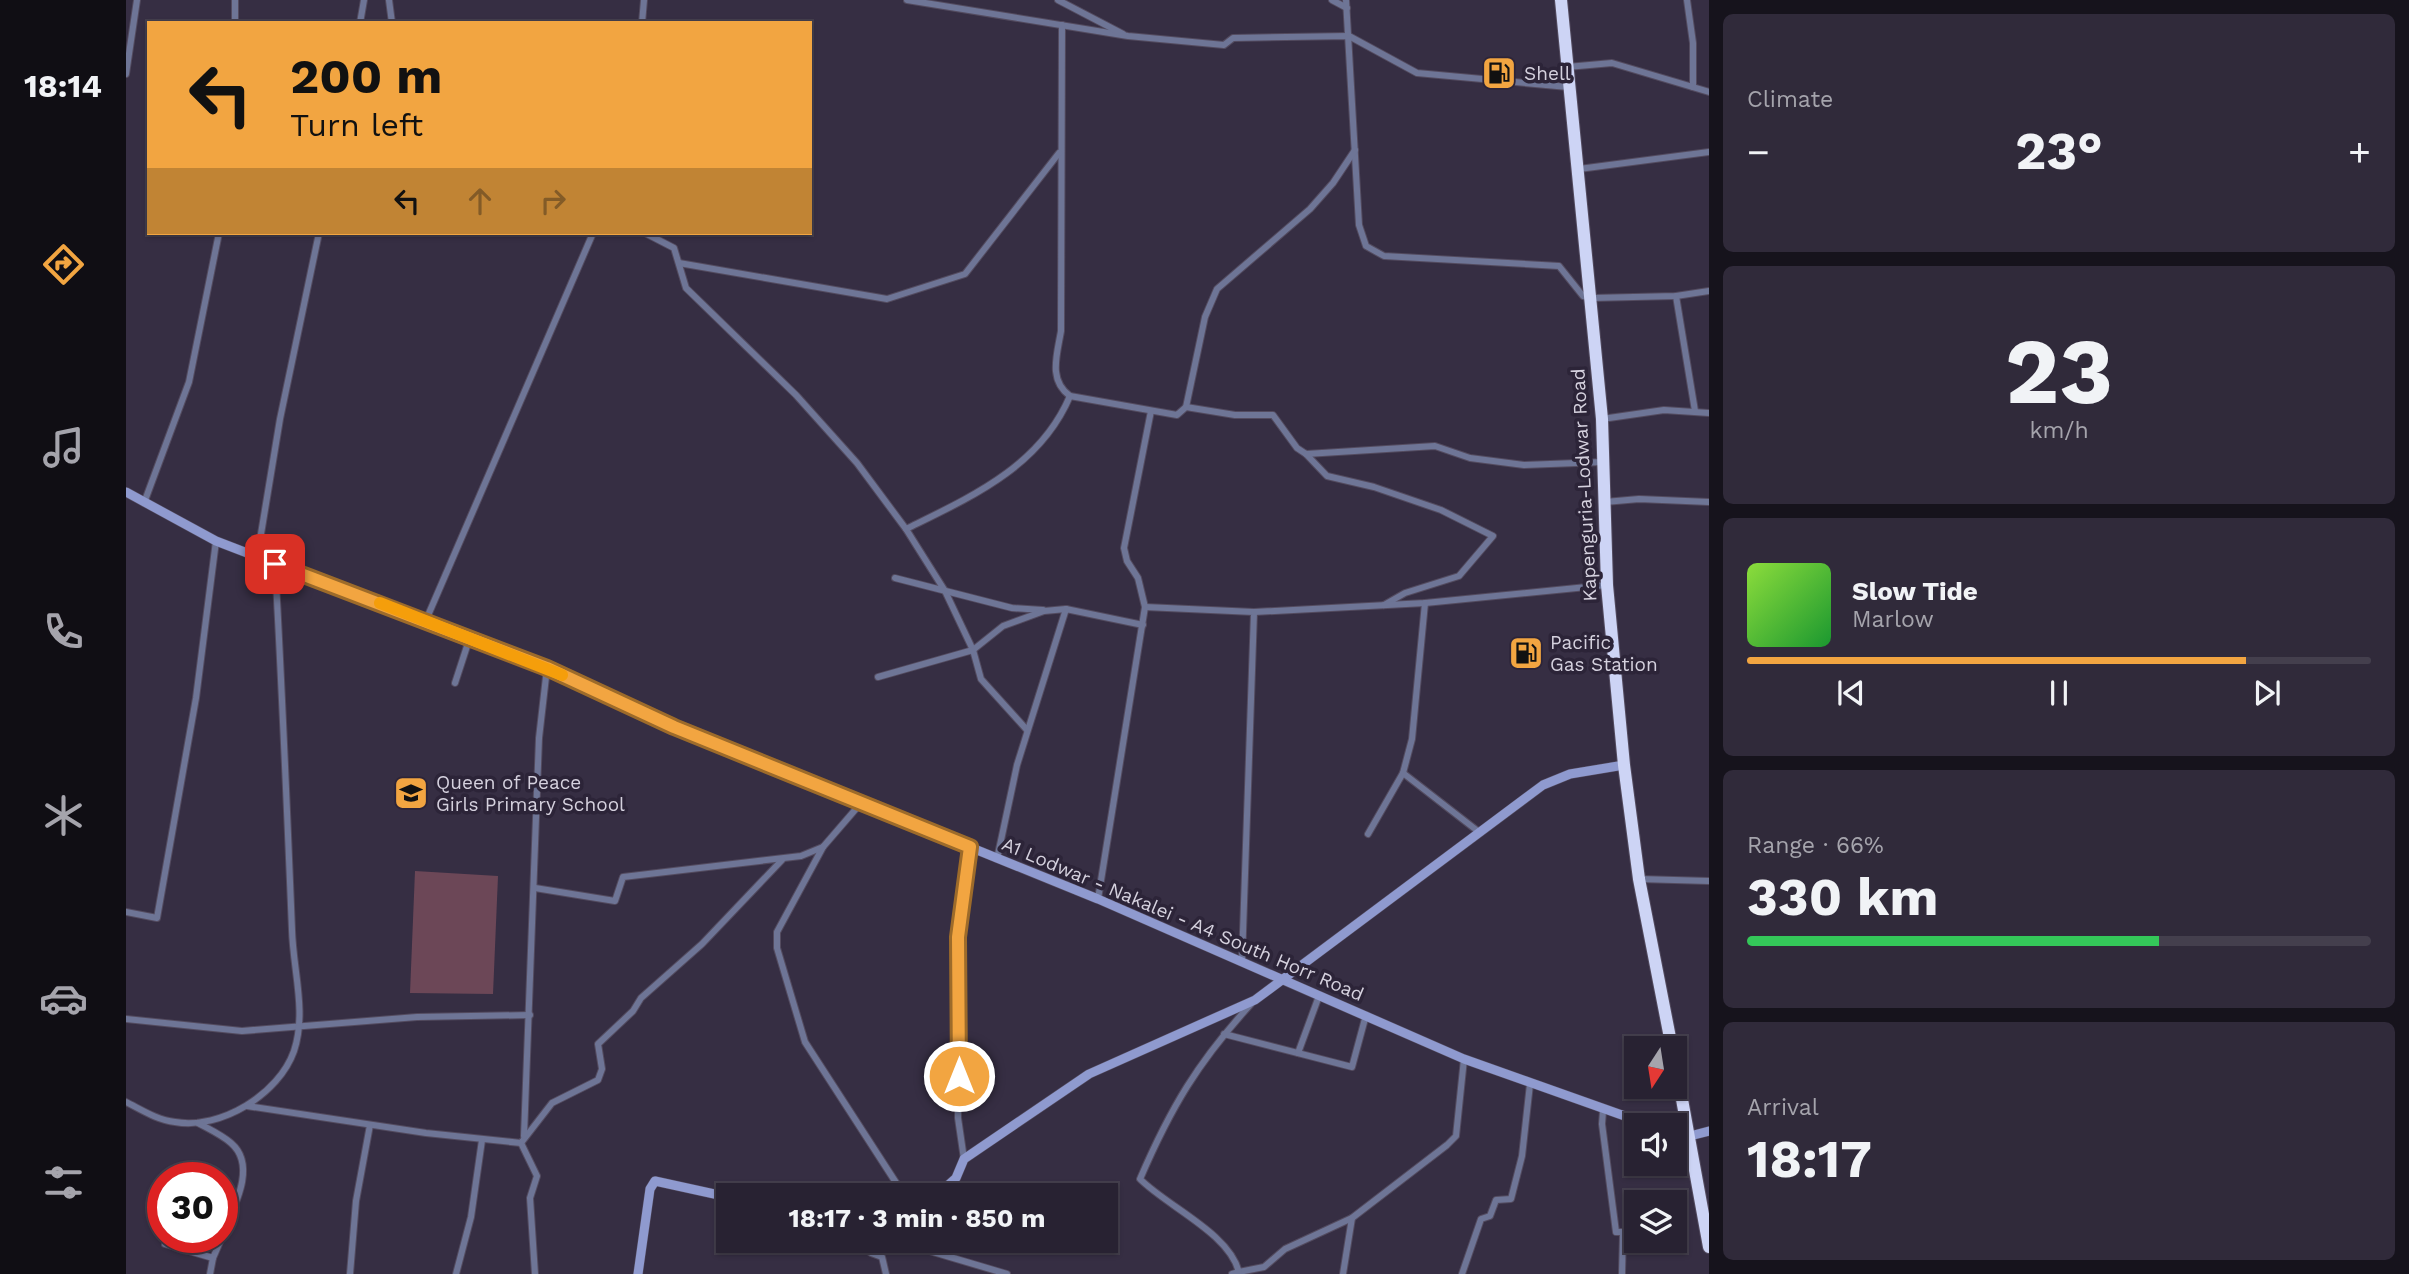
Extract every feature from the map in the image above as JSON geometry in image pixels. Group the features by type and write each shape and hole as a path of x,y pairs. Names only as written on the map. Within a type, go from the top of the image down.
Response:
{"highway":[{"name":"Kapenguria-Lodwar Road","path":"1562,0 1568,88 1579,169 1602,419 1607,585 1624,765 1639,879 1670,1036"},
{"path":"1683,1099 1709,1247"}],"main road":[{"name":"A1 Lodwar - Nakalei - A4 South Horr Road","path":"126,492 216,541 547,668 674,727 1098,899 1464,1059 1624,1117"},
{"path":"950,1183 956,1178 964,1159 1089,1074 1255,1000 1355,928 1543,785 1570,774 1624,765"},
{"path":"1687,1135 1709,1131"},
{"path":"638,1274 650,1189 655,1181 716,1194"}],"street":[{"path":"126,74 136,0"},
{"path":"234,21 235,0"},
{"path":"360,21 364,0"},
{"path":"389,0 392,21"},
{"path":"642,21 644,0"},
{"path":"907,0 1128,36 1224,45 1233,38 1349,36 1417,73 1568,88"},
{"path":"1058,0 1128,36"},
{"path":"1332,0 1346,4 1360,225 1366,246 1384,256 1559,265 1583,296 1592,298 1676,296 1709,291"},
{"path":"1687,0 1693,43 1693,86"},
{"path":"1062,25 1061,331 1055,372 1059,388 1070,396 1177,415 1186,407 1205,317 1217,289 1310,209 1333,183 1356,148"},
{"path":"1567,67 1612,63 1709,92"},
{"path":"679,263 887,299 965,274 1061,151"},
{"path":"1579,169 1709,152"},
{"path":"144,503 189,382 219,235"},
{"path":"257,558 280,419 319,235"},
{"path":"426,620 592,235"},
{"path":"649,235 674,248 686,288 796,395 857,463 906,529 945,590 973,650 981,679 1027,730"},
{"path":"1676,296 1695,411"},
{"path":"906,529 988,489 1023,460 1060,420 1070,396"},
{"path":"1186,407 1235,415 1273,415 1297,447 1326,476 1374,487 1441,510 1493,536 1459,576 1405,593 1381,606"},
{"path":"1602,419 1664,410 1709,413"},
{"path":"1098,899 1145,607 1139,578 1127,561 1124,548 1151,411"},
{"path":"1306,454 1435,446 1470,458 1524,465 1604,462"},
{"path":"1605,502 1639,499 1709,502"},
{"path":"126,912 157,918 196,698 216,541"},
{"path":"126,1102 155,1117 176,1123 214,1120 247,1106 285,1071 301,1025 292,942 275,564"},
{"path":"895,578 1012,608 1044,611 1066,609 1143,625"},
{"path":"1145,607 1254,612 1381,606 1607,585"},
{"path":"1368,834 1404,773 1412,739 1413,709 1423,654 1425,603"},
{"path":"997,859 1027,730 1066,609"},
{"path":"878,677 973,650 1003,626 1044,611"},
{"path":"1242,961 1254,612"},
{"path":"455,683 470,637"},
{"path":"534,1274 530,1199 537,1176 522,1140 530,1015 539,737 547,668"},
{"path":"1404,773 1479,832"},
{"path":"862,803 823,847 777,932 777,948 805,1042 896,1183"},
{"path":"535,888 615,901 623,877 782,860 823,847"},
{"path":"964,1159 958,1118 958,937 970,847"},
{"path":"522,1140 552,1103 598,1080 602,1069 597,1044 633,1010 641,998 702,944 782,860"},
{"path":"1639,879 1709,881"},
{"path":"1298,1053 1319,996"},
{"path":"1255,1000 1224,1034 1182,1090 1140,1179 1182,1214 1201,1225 1235,1259 1235,1273 1264,1267 1285,1249 1352,1218 1456,1136 1464,1059"},
{"path":"126,1019 242,1031 416,1017 530,1015"},
{"path":"1224,1034 1352,1067 1366,1015"},
{"path":"1462,1274 1481,1219 1490,1216 1496,1200 1511,1199 1522,1156 1530,1084"},
{"path":"247,1106 482,1140 522,1140"},
{"path":"1603,1111 1616,1232 1623,1232 1622,1274"},
{"path":"198,1123 233,1144 244,1162 243,1180 238,1193"},
{"path":"350,1274 356,1201 370,1125"},
{"path":"456,1274 471,1217 482,1140"},
{"path":"1343,1274 1352,1218"},
{"path":"196,1253 213,1258"},
{"path":"210,1274 215,1253"},
{"path":"871,1253 882,1257 886,1274"},
{"path":"936,1253 1007,1274"}],"shaded area":[{"path":"415,871 498,876 493,994 410,993"}],"slow traffic":[{"path":"380,603 562,675"}],"place":[{"name":"Shell","path":"1499,73"},
{"name":"Pacific Gas Station","path":"1526,653"},
{"name":"Queen of Peace Girls Primary School","path":"411,793"}],"route":[{"path":"275,564 547,668 674,727 970,847 958,937 959,1076"}]}
